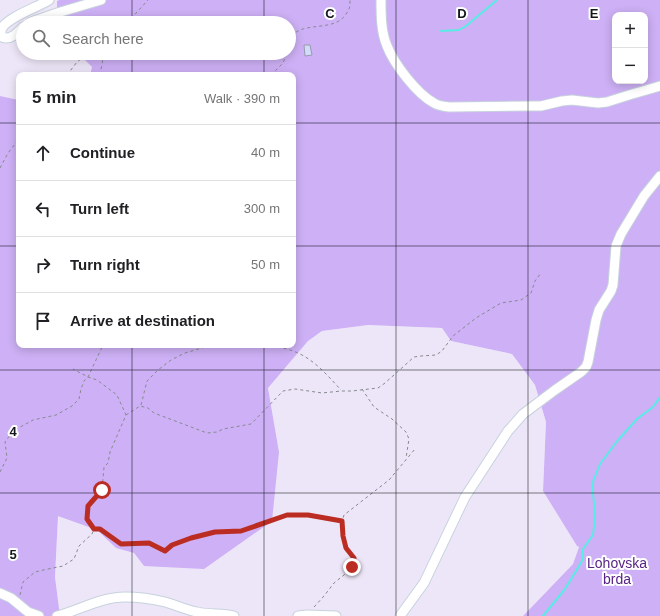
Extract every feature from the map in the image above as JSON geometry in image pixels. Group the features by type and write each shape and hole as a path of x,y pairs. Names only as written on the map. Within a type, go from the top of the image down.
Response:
{"street":[{"path":"18,16 49,0"},
{"path":"48,16 100,0"},
{"path":"381,0 383,32 387,46 394,59 400,69 425,98 440,106 541,106 572,100 598,103 607,102 660,86"},
{"path":"16,17 8,21 2,27 0,32 2,37 6,39 10,38 16,33"},
{"path":"400,616 424,584 440,547 465,497 508,431 523,414 586,367 599,310 614,285 616,246 621,234 644,196 660,176"},
{"path":"0,593 11,598 28,612 39,616"},
{"path":"57,616 97,602 125,597 164,602 199,613 234,616"},
{"path":"303,615 336,616"}],"path":[{"path":"133,16 148,0"},
{"path":"296,33 306,28 333,24 343,19 351,8 350,0"},
{"path":"69,72 80,60"},
{"path":"101,72 103,60"},
{"path":"274,72 284,60"},
{"path":"0,168 8,153 16,143"},
{"path":"140,406 148,408 154,413 207,433 251,424 283,391 295,389 322,393 378,388 414,357 436,355 442,352 454,336 476,318 501,303 521,300 532,293 535,281 541,273"},
{"path":"0,472 7,458 5,442 13,431 33,420 56,415 72,406 79,399 80,389 88,377 102,348"},
{"path":"94,529 87,519 88,506 102,490 104,467 108,463 110,452 126,416 140,406 147,381 158,370 185,353 202,348"},
{"path":"281,348 292,350 306,356 324,372 341,391"},
{"path":"73,369 97,380 117,395 126,416"},
{"path":"362,390 374,407 392,419 406,432 409,439 406,458"},
{"path":"303,615 352,567 354,558 346,548 343,536 342,521 344,515 389,480 415,449"},
{"path":"94,529 100,529 121,544 149,543 165,551 172,545 191,538 215,532 241,531 287,515 308,515 342,521"},
{"path":"18,604 23,582 35,572 63,566 74,559 79,546 92,534 94,529"}],"shaded area":[{"path":"0,0 59,0 57,1 57,16 16,16 16,60 86,60 92,67 91,72 16,72 16,99 0,96"},
{"path":"368,325 442,328 451,341 512,354 535,385 546,422 543,491 579,547 573,564 523,616 60,616 55,577 58,515 97,530 116,548 134,553 144,566 279,452 268,388 308,341 322,331"}],"green space":[{"name":"Lohovska brda","path":"660,0 660,616 523,616 573,564 579,547 543,491 546,422 535,385 512,354 451,341 442,328 368,325 322,331 308,341 268,388 279,452 272,521 204,569 144,566 134,553 116,548 97,530 58,516 55,577 60,616 0,616 0,96 16,99 16,348 296,348 296,72 91,72 92,67 85,60 296,60 296,16 57,16 57,1"}],"building":[{"path":"304,45 310,45 312,55 305,56"}],"waterway":[{"path":"441,31 459,30 497,0"},
{"path":"543,616 565,589 582,561 583,549 593,535 595,517 592,484 600,464 618,440 637,419 653,407 660,397"}],"route":[{"path":"102,490 88,506 87,519 94,529 100,529 121,544 149,543 165,551 172,545 191,538 215,532 241,531 287,515 308,515 342,521 343,536 346,548 354,558 352,567"}]}
